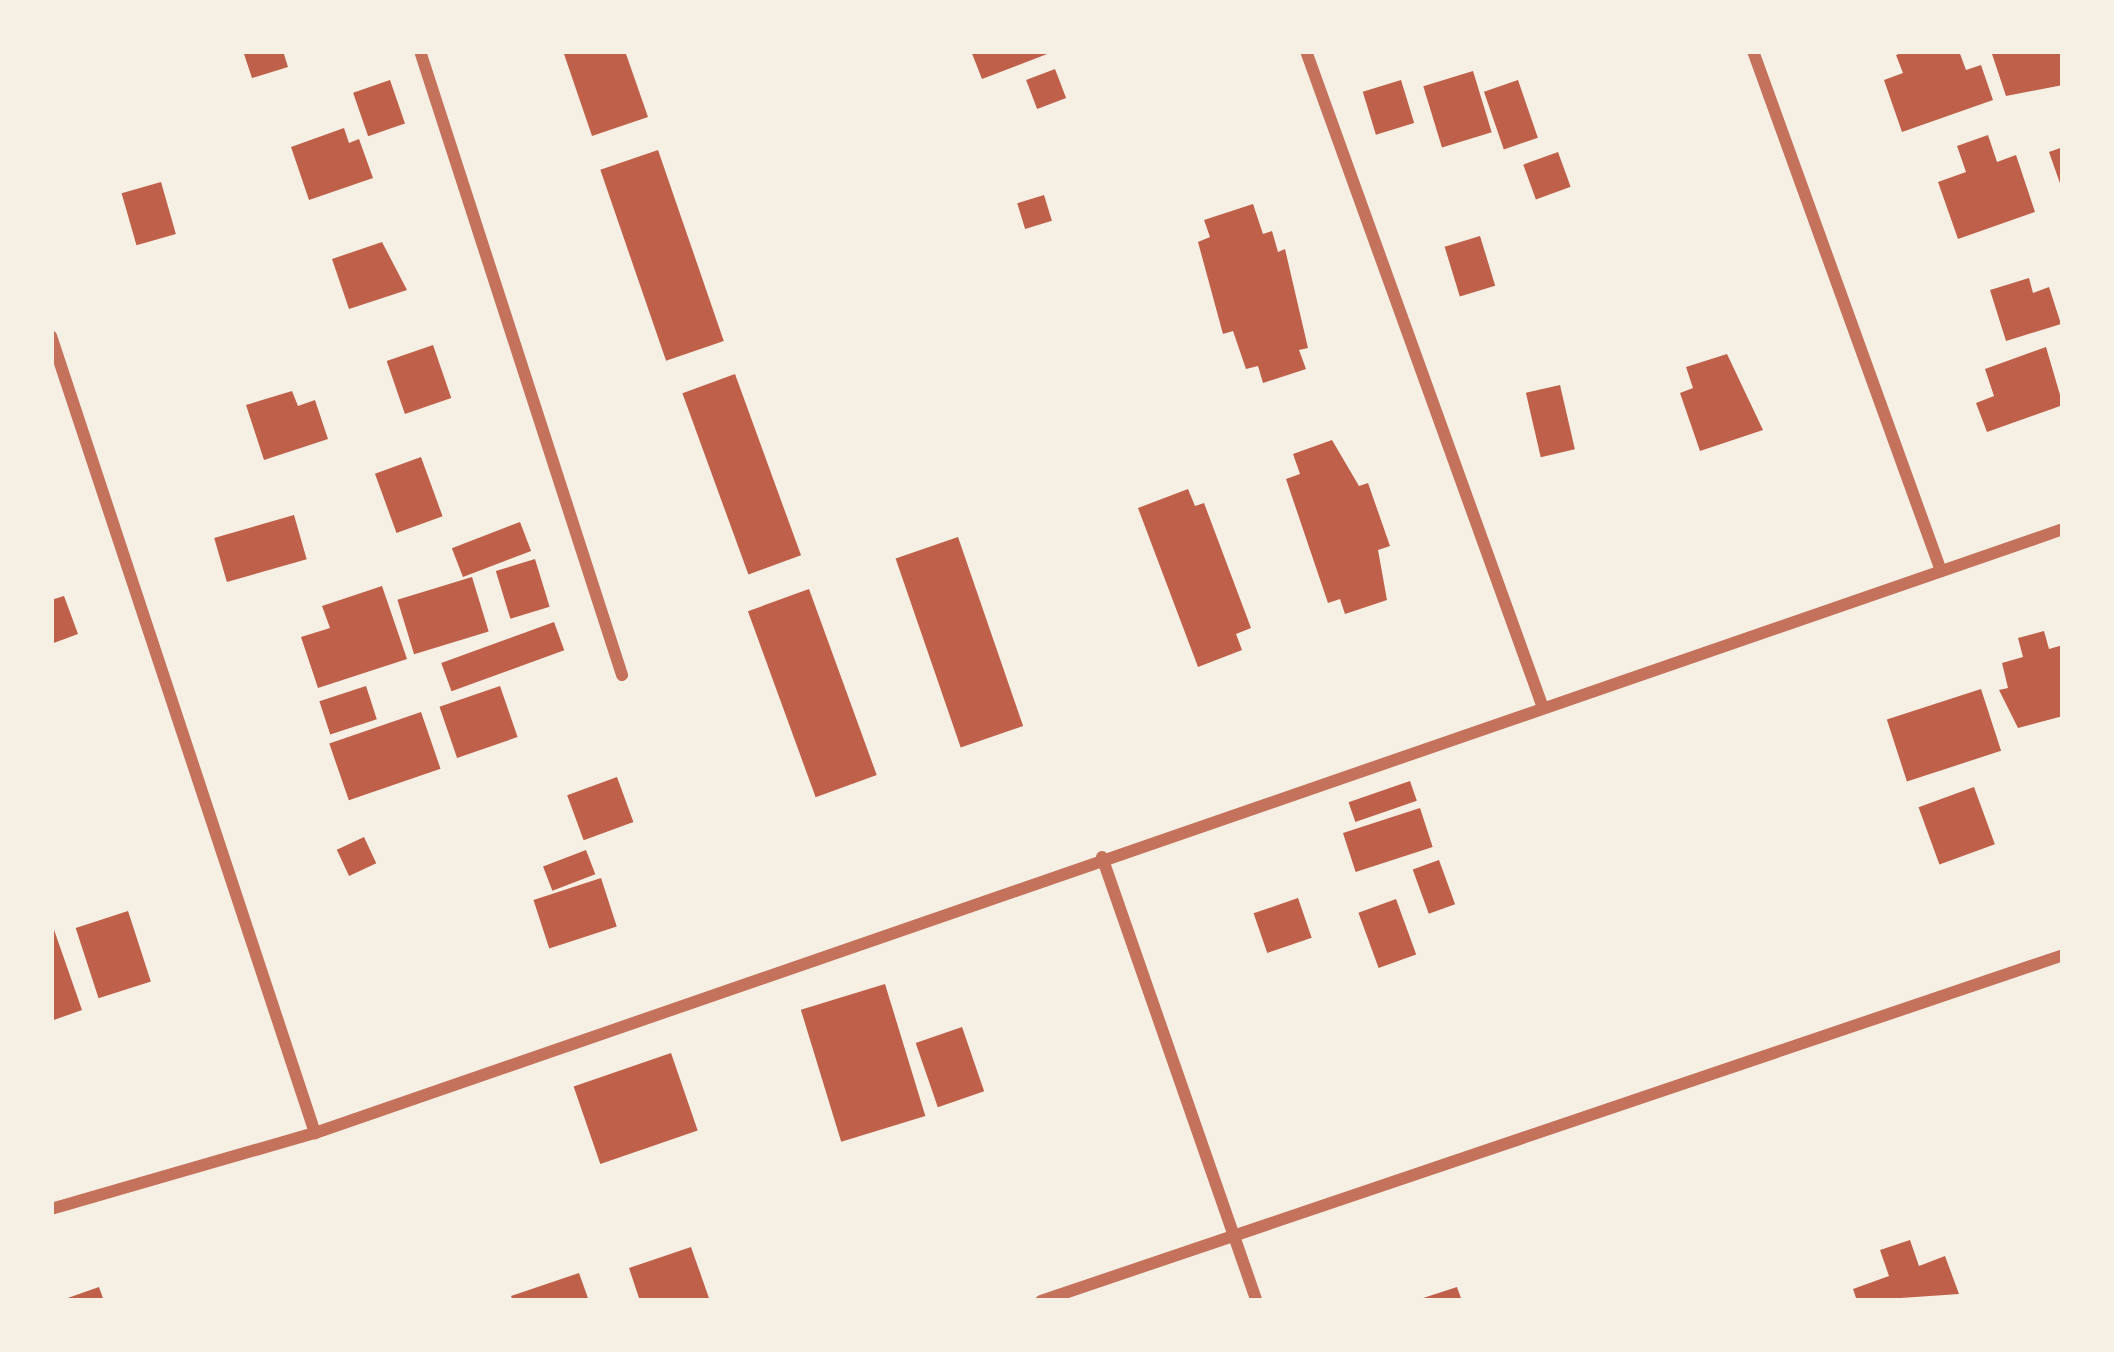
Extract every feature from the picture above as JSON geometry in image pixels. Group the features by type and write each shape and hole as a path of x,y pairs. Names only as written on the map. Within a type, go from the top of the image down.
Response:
{"street":[{"path":"420,51 622,675"},
{"path":"1306,51 1542,705"},
{"path":"1753,51 1941,571"},
{"path":"51,336 315,1133"},
{"path":"51,1209 315,1133 1102,857 2063,529"},
{"path":"1102,857 1257,1301"},
{"path":"1041,1301 2063,955"}],"building":[{"path":"243,51 283,51 288,67 252,78"},
{"path":"563,51 625,51 648,117 592,136"},
{"path":"971,51 1055,51 982,79"},
{"path":"1959,51 1966,70 1981,65 1993,100 1902,132 1884,80 1903,73 1896,55"},
{"path":"1991,51 2063,51 2063,85 2006,96"},
{"path":"1055,69 1066,98 1037,109 1026,80"},
{"path":"1473,71 1492,132 1442,147 1423,86"},
{"path":"390,80 405,123 368,136 353,93"},
{"path":"1401,80 1414,123 1376,135 1363,92"},
{"path":"1518,80 1538,138 1504,149 1484,92"},
{"path":"344,128 349,143 359,139 373,178 309,200 291,147"},
{"path":"1988,135 1997,162 2016,155 2035,212 1958,239 1938,182 1966,172 1957,146"},
{"path":"2063,147 2063,189 2062,189 2049,152"},
{"path":"658,150 724,341 666,361 600,170"},
{"path":"1558,152 1571,187 1536,199 1523,165"},
{"path":"161,182 176,234 136,245 122,193"},
{"path":"1044,195 1052,221 1025,229 1017,203"},
{"path":"1253,204 1263,234 1272,231 1278,252 1285,249 1308,348 1299,350 1306,369 1263,383 1258,366 1246,369 1233,331 1223,334 1198,242 1210,237 1204,220"},
{"path":"1480,236 1495,286 1460,297 1445,247"},
{"path":"382,242 407,290 349,309 332,259"},
{"path":"2029,278 2033,293 2049,287 2061,324 2006,341 1990,290"},
{"path":"433,345 451,398 405,414 387,361"},
{"path":"2046,347 2063,405 1987,432 1976,403 1994,396 1985,369"},
{"path":"1727,354 1763,430 1700,451 1680,393 1693,388 1686,367"},
{"path":"735,374 801,555 748,575 682,393"},
{"path":"1560,385 1575,449 1541,457 1526,393"},
{"path":"292,391 298,406 315,400 328,439 264,460 246,405"},
{"path":"1332,440 1359,486 1368,483 1390,546 1378,550 1387,600 1345,614 1340,599 1328,603 1286,479 1300,474 1293,454"},
{"path":"421,457 443,516 397,533 375,474"},
{"path":"1188,489 1195,506 1204,503 1251,628 1236,634 1242,650 1198,667 1138,508"},
{"path":"294,515 307,559 227,582 214,538"},
{"path":"520,522 531,551 463,577 452,548"},
{"path":"958,537 1023,726 961,748 896,558"},
{"path":"535,559 550,607 510,619 496,571"},
{"path":"472,577 489,632 414,654 397,600"},
{"path":"382,586 407,659 318,688 301,637 330,628 322,606"},
{"path":"809,589 877,775 816,797 748,611"},
{"path":"64,596 78,634 51,644 51,600"},
{"path":"554,622 564,650 451,691 441,663"},
{"path":"2044,631 2049,649 2063,645 2063,716 2018,728 1999,690 2008,688 2002,663 2023,657 2018,638"},
{"path":"366,686 377,719 330,734 319,701"},
{"path":"500,686 518,737 457,758 439,707"},
{"path":"1981,689 2001,751 1907,781 1887,720"},
{"path":"421,712 441,769 349,800 329,744"},
{"path":"617,777 633,822 584,840 567,795"},
{"path":"1410,781 1417,801 1355,822 1349,802"},
{"path":"1974,787 1995,844 1939,865 1919,807"},
{"path":"1420,808 1433,847 1356,872 1343,833"},
{"path":"364,837 376,863 349,876 337,850"},
{"path":"586,850 595,874 552,891 543,866"},
{"path":"1439,860 1455,904 1429,914 1413,870"},
{"path":"601,878 617,927 549,948 533,900"},
{"path":"1298,898 1312,938 1267,953 1254,913"},
{"path":"1396,899 1416,954 1379,968 1358,913"},
{"path":"128,911 151,981 99,998 76,928"},
{"path":"51,925 82,1010 51,1021"},
{"path":"885,984 925,1116 841,1142 801,1010"},
{"path":"962,1027 984,1091 938,1107 916,1043"},
{"path":"671,1053 698,1131 600,1164 574,1087"},
{"path":"1910,1240 1919,1266 1945,1256 1959,1294 1857,1301 1853,1289 1889,1276 1880,1250"},
{"path":"691,1247 710,1301 640,1301 629,1268"},
{"path":"579,1273 589,1301 513,1301 511,1296"},
{"path":"99,1287 104,1301 62,1301 62,1300"},
{"path":"1457,1287 1462,1301 1417,1301 1417,1300"}]}
